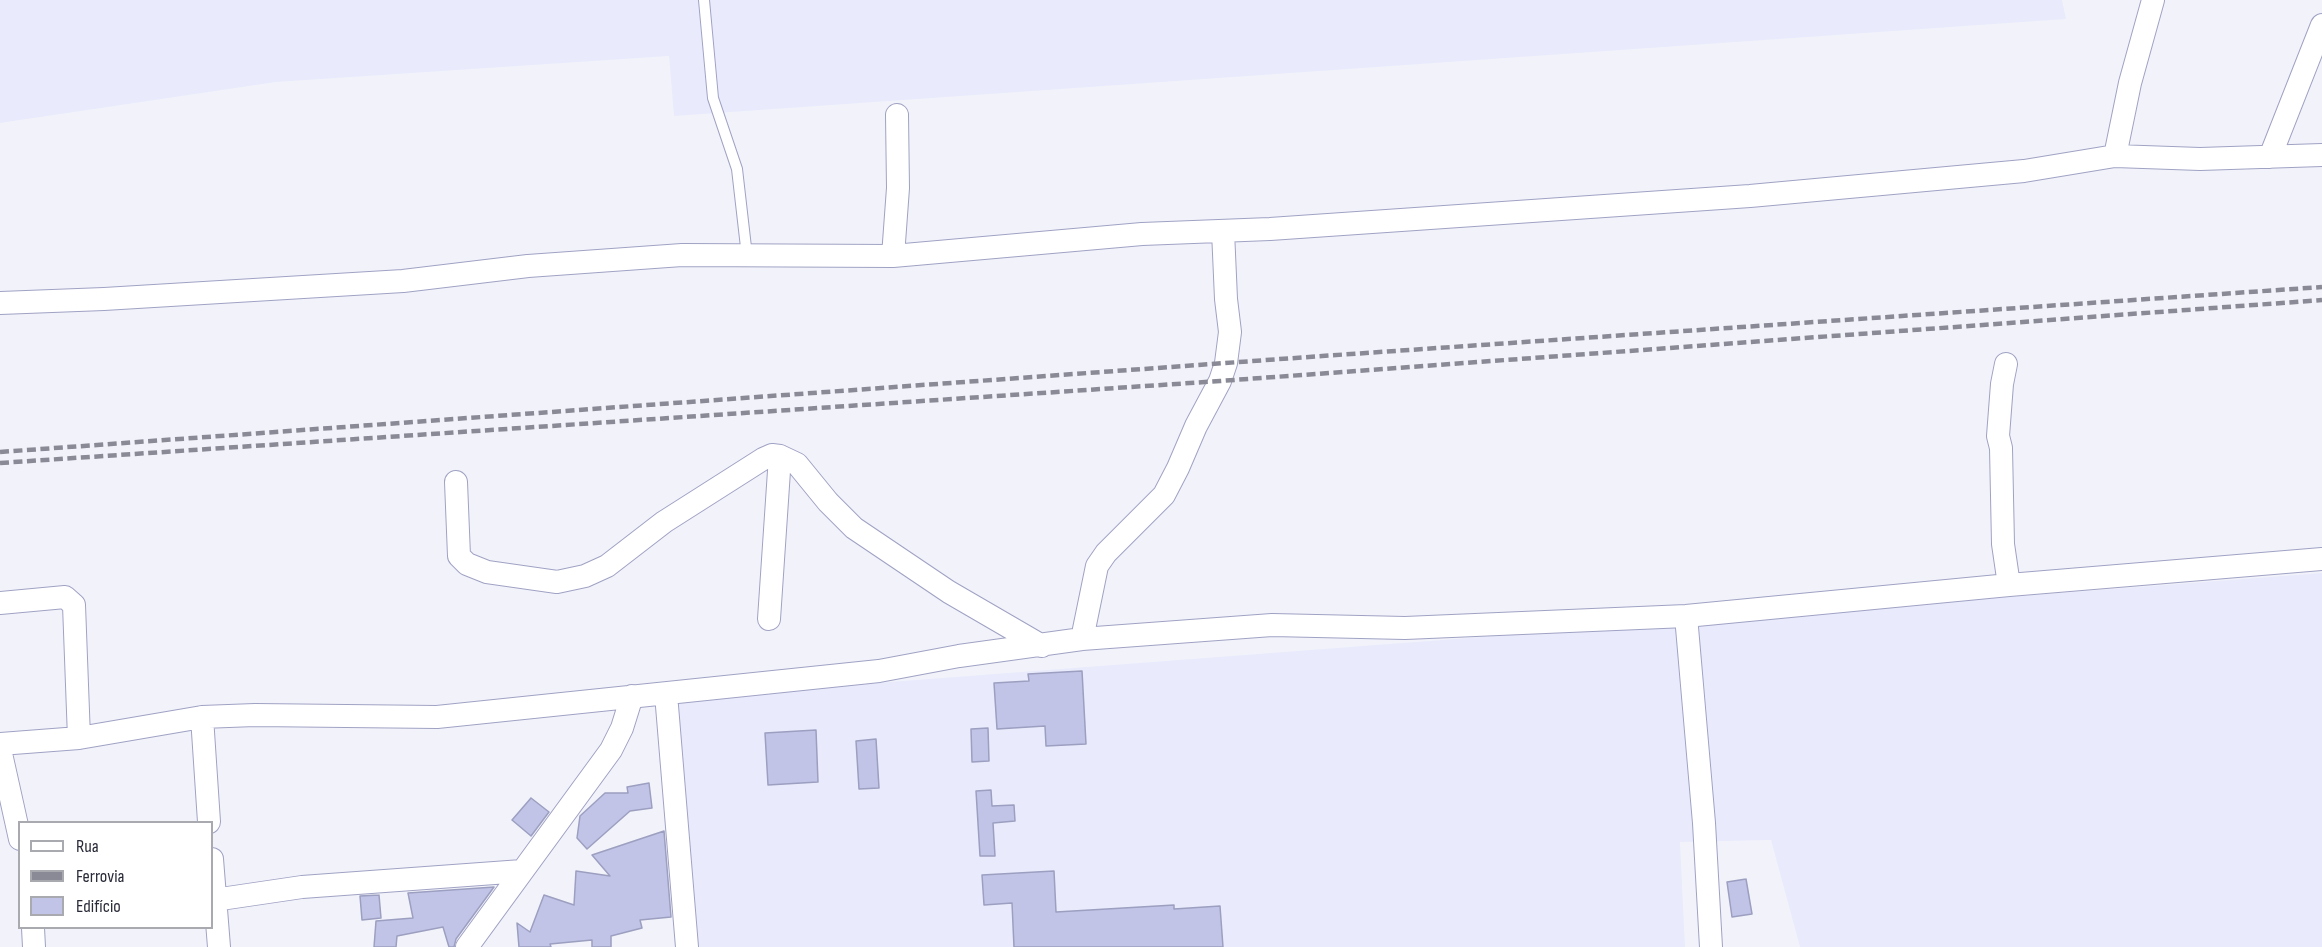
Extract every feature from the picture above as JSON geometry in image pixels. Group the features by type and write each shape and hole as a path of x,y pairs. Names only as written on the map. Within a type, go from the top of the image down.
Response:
{"street":[{"path":"2115,156 2130,83 2153,0"},
{"path":"2270,158 2322,25"},
{"path":"893,256 898,188 897,115"},
{"path":"0,303 403,281 528,266 682,255 893,256 1142,234 1223,231 1750,196 2024,171 2115,156 2200,159 2322,155"},
{"path":"1082,639 1097,566 1106,553 1164,495 1223,372 1230,332 1223,231"},
{"path":"2006,364 1998,436 2001,448 2003,544 2009,585"},
{"path":"456,482 459,556 467,564 487,572 557,582 585,576 608,566 684,509 763,459 772,455 780,456 796,464 828,502 854,528 950,592 1042,646"},
{"path":"769,618 780,456"},
{"path":"0,744 79,738 202,717 255,715 436,717 879,671 959,656 1082,639 1272,625 1405,628 1686,616 2009,585 2322,559"},
{"path":"0,603 65,597 74,605 79,738"},
{"path":"1686,616 1704,823 1711,947"},
{"path":"666,694 687,947"},
{"path":"467,947 612,750 632,696"},
{"path":"202,717 209,821"},
{"path":"0,749 18,830"},
{"path":"214,900 302,887 522,871"},
{"path":"213,880 219,947"},
{"path":"33,929 34,947"}],"lane":[{"path":"704,0 713,98 737,169 747,256"}],"shaded area":[{"path":"0,0 2062,0 2066,19 674,116 669,56 276,82 0,123"},
{"path":"2322,573 2322,947 1800,947 1771,840 1680,842 1685,947 685,947 666,699"}],"building":[{"path":"1082,671 1086,744 1046,746 1045,726 997,729 994,683 1029,681 1028,674"},
{"path":"988,728 989,761 972,762 971,729"},
{"path":"816,730 818,782 768,785 765,733"},
{"path":"876,739 879,788 859,789 856,741"},
{"path":"649,783 652,808 630,811 587,849 577,838 580,816 605,793 628,793 627,787"},
{"path":"991,790 992,806 1014,805 1015,821 993,823 995,856 980,856 976,791"},
{"path":"531,798 549,812 531,836 512,820"},
{"path":"664,831 671,917 640,920 642,928 611,936 611,947 592,947 592,940 550,944 551,947 519,947 517,923 530,932 544,895 574,905 576,871 610,876 592,855"},
{"path":"1054,871 1056,912 1174,905 1174,909 1220,906 1223,947 1014,947 1012,903 984,905 982,875"},
{"path":"1746,879 1752,914 1732,917 1727,882"},
{"path":"494,887 456,939 454,947 449,947 443,927 397,936 396,947 374,947 376,921 413,918 408,893"},
{"path":"379,895 381,918 362,920 360,896"}],"railway":[{"path":"0,452 1322,356 2322,287"},
{"path":"0,463 1220,381 2322,300"}]}
